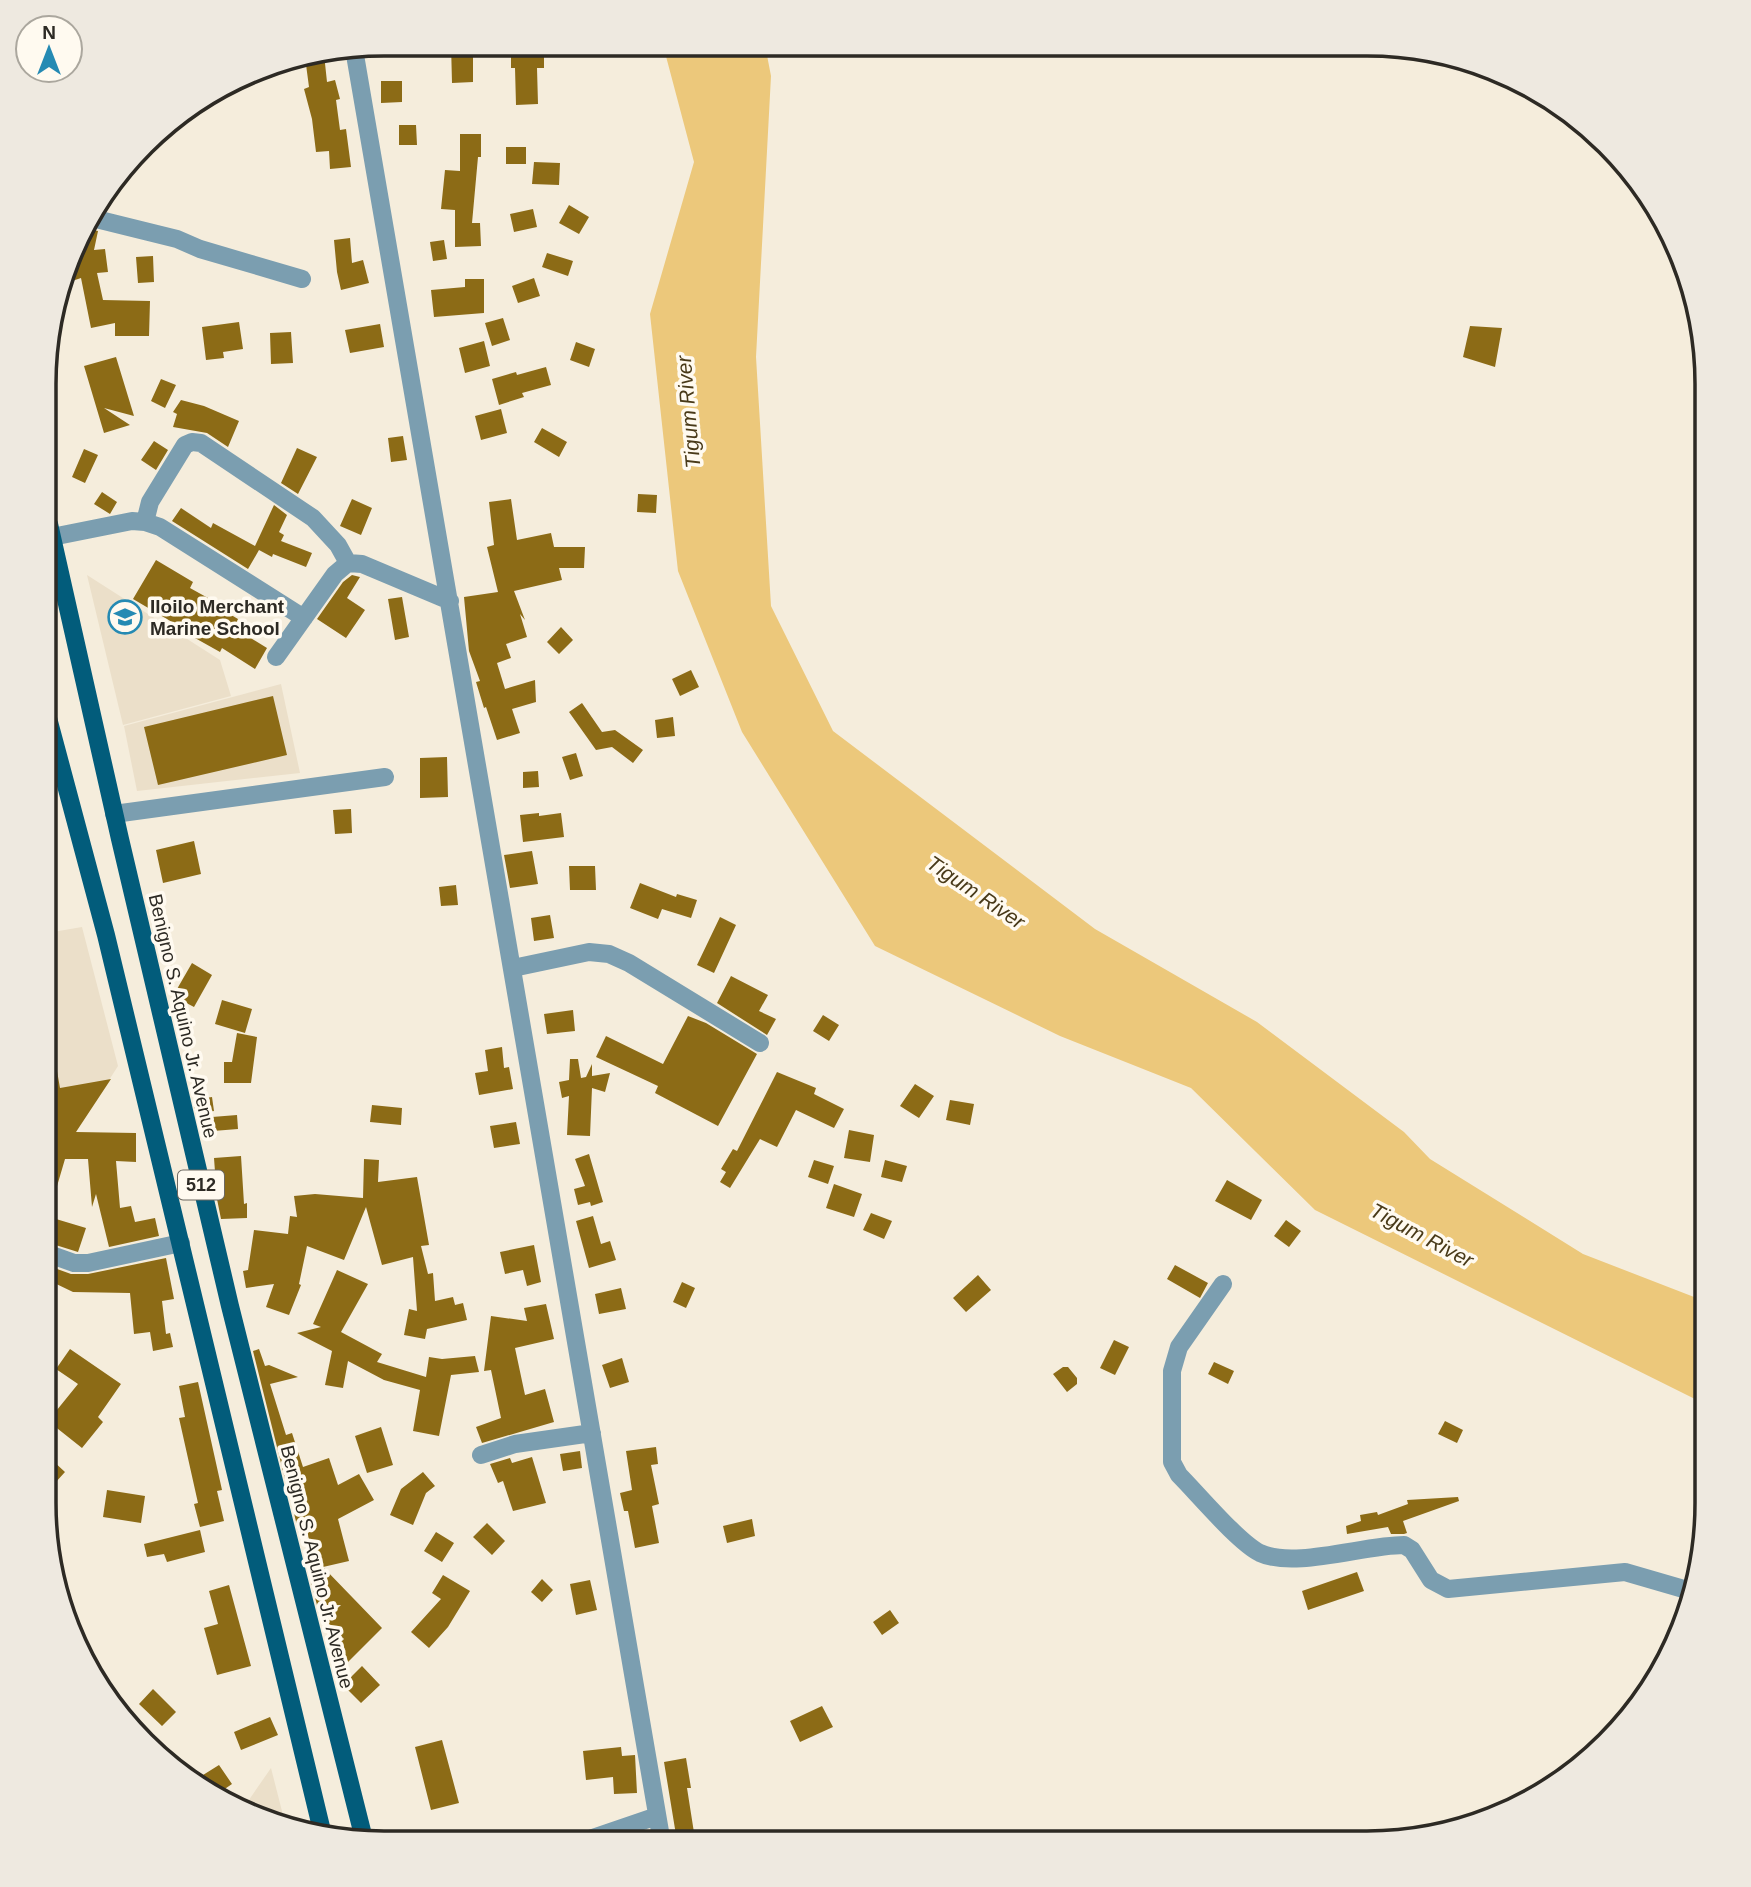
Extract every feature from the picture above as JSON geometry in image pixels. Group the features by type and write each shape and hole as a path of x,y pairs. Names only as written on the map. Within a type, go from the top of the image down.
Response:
{"main road":[{"name":"Benigno S. Aquino Jr. Avenue","path":"56,553 114,814 230,1306 362,1830"},
{"name":"512","path":"56,748 106,935 322,1825"}],"street":[{"path":"355,58 660,1831"},
{"path":"100,220 177,239 200,249 302,279"},
{"path":"145,522 150,502 185,445 192,442 201,443 313,518 338,545 348,563"},
{"path":"56,530 132,521 160,527 304,618"},
{"path":"276,657 335,574 348,563 362,564 450,601"},
{"path":"114,814 385,777"},
{"path":"513,968 589,952 609,954 629,963 760,1043"},
{"path":"56,1257 74,1263 88,1263 181,1243"},
{"path":"1223,1284 1179,1346 1172,1371 1172,1462 1179,1475 1258,1553 1287,1560 1404,1545 1412,1549 1431,1580 1448,1589 1625,1572 1684,1589"},
{"path":"481,1455 515,1444 592,1433"},
{"path":"613,1831 657,1816"}],"shaded area":[{"name":"Iloilo Merchant Marine School","path":"87,575 220,660 231,696 123,725"},
{"path":"281,684 300,773 137,791 124,726"},
{"path":"82,927 118,1066 83,1121 56,1107 56,931"},
{"path":"271,1768 283,1815 248,1801"}],"water":[{"name":"Tigum River","path":"666,56 767,56 771,76 756,357 771,606 833,731 1095,929 1257,1022 1404,1132 1430,1159 1583,1254 1695,1297 1695,1399 1315,1210 1191,1088 1060,1036 875,946 742,732 678,571 650,314 694,162"}],"building":[{"path":"451,56 473,56 473,82 452,83"},
{"path":"511,56 544,56 544,68 537,68 538,104 516,105 515,68 511,68"},
{"path":"325,61 327,82 335,80 340,99 336,100 340,130 346,129 351,167 330,169 329,151 316,152 312,119 304,89 309,87 306,65"},
{"path":"381,81 402,81 402,102 381,103"},
{"path":"399,125 416,125 417,145 399,145"},
{"path":"460,134 481,134 481,157 478,157 472,223 480,223 481,246 455,247 455,210 441,209 445,170 460,171"},
{"path":"506,147 526,147 526,164 506,164"},
{"path":"534,162 560,163 559,185 532,184"},
{"path":"569,205 589,217 579,234 559,223"},
{"path":"533,209 537,227 514,232 510,214"},
{"path":"95,230 98,231 94,250 105,249 108,272 97,273 103,300 150,301 149,336 115,336 115,323 91,328 81,278 72,281 90,239"},
{"path":"350,238 352,263 363,260 369,283 341,290 334,240"},
{"path":"444,240 447,259 433,261 430,242"},
{"path":"547,253 573,261 568,276 542,267"},
{"path":"153,256 154,282 138,283 136,257"},
{"path":"534,278 540,296 518,303 512,286"},
{"path":"465,279 484,279 484,313 434,317 431,290 465,287"},
{"path":"503,318 510,340 492,346 485,323"},
{"path":"239,322 243,349 223,352 224,358 206,360 202,327"},
{"path":"380,324 384,347 350,353 345,330"},
{"path":"1470,326 1502,328 1495,367 1463,357"},
{"path":"291,332 293,363 271,364 270,333"},
{"path":"484,341 490,366 465,373 459,348"},
{"path":"576,342 595,349 589,367 570,360"},
{"path":"116,357 134,416 104,408 130,425 104,433 84,366"},
{"path":"546,367 551,385 522,393 524,397 499,405 492,379"},
{"path":"161,379 176,385 165,408 151,401"},
{"path":"181,400 204,406 239,421 228,447 207,433 173,427 177,414 173,412"},
{"path":"501,409 507,433 481,440 475,416"},
{"path":"542,428 567,442 559,457 534,442"},
{"path":"403,436 407,460 391,462 388,438"},
{"path":"154,441 168,450 156,470 141,460"},
{"path":"297,448 317,457 298,494 281,483"},
{"path":"84,449 98,455 85,483 72,477"},
{"path":"102,492 117,502 110,514 94,504"},
{"path":"638,494 657,495 656,513 637,512"},
{"path":"352,499 372,508 361,535 340,526"},
{"path":"511,499 517,540 551,533 554,547 585,547 584,568 559,568 562,580 514,591 525,620 520,614 527,637 506,644 511,658 497,663 505,689 535,680 536,702 512,709 520,733 497,740 476,682 480,681 469,651 464,597 498,592 487,547 494,545 489,502"},
{"path":"274,505 287,515 279,532 284,535 281,541 312,553 306,567 273,554 272,557 259,550 248,569 172,521 181,508 211,528 213,523 255,546"},
{"path":"156,560 193,582 190,588 238,619 234,628 267,648 255,669 222,648 220,652 170,624 172,622 133,599"},
{"path":"352,575 360,577 347,598 365,610 346,638 317,619 343,582"},
{"path":"402,597 409,637 395,640 388,599"},
{"path":"561,627 573,640 559,654 547,642"},
{"path":"691,670 699,687 680,696 672,679"},
{"path":"273,696 287,755 158,785 144,727"},
{"path":"582,703 602,732 615,730 643,750 633,763 612,747 596,750 569,712"},
{"path":"673,717 675,736 657,738 655,720"},
{"path":"576,753 583,776 570,780 562,757"},
{"path":"447,757 448,797 420,798 420,758"},
{"path":"538,771 539,787 523,788 523,772"},
{"path":"351,809 352,833 335,834 333,810"},
{"path":"539,813 539,816 561,813 564,837 523,842 520,815"},
{"path":"194,841 201,874 163,883 156,850"},
{"path":"532,851 538,884 510,888 504,855"},
{"path":"569,866 595,866 596,890 570,890"},
{"path":"640,883 676,897 677,894 697,900 691,918 662,909 658,919 630,908"},
{"path":"456,885 458,905 441,906 439,887"},
{"path":"550,915 554,938 534,941 531,918"},
{"path":"720,917 736,925 714,973 697,965"},
{"path":"192,963 212,975 194,1007 173,996"},
{"path":"731,976 768,995 759,1011 776,1019 767,1035 717,1003"},
{"path":"222,1000 252,1009 245,1033 215,1024"},
{"path":"573,1010 575,1031 547,1034 544,1014"},
{"path":"823,1015 839,1025 829,1041 813,1031"},
{"path":"688,1016 706,1023 757,1054 718,1126 655,1093 658,1086 596,1057 606,1036 663,1064"},
{"path":"237,1033 257,1037 251,1083 224,1083 224,1062 232,1062"},
{"path":"502,1047 504,1068 509,1067 513,1089 479,1095 475,1073 488,1071 485,1050"},
{"path":"570,1059 578,1059 581,1078 586,1077 592,1064 592,1076 610,1073 605,1092 592,1088 590,1136 567,1135 569,1096 562,1098 559,1082 569,1080"},
{"path":"56,1065 60,1088 111,1079 76,1132 136,1133 136,1162 116,1161 120,1208 131,1206 135,1222 155,1218 159,1236 109,1247 96,1194 92,1207 88,1159 65,1159 56,1190"},
{"path":"777,1072 816,1088 814,1094 844,1109 834,1128 796,1110 777,1147 760,1139 730,1188 720,1182 726,1172 721,1169 733,1149 737,1151"},
{"path":"915,1084 934,1096 919,1118 900,1106"},
{"path":"212,1097 214,1111 196,1114 193,1100"},
{"path":"950,1100 974,1104 970,1125 946,1120"},
{"path":"372,1105 402,1108 401,1125 370,1122"},
{"path":"237,1115 238,1129 213,1131 212,1117"},
{"path":"516,1122 520,1144 494,1148 490,1126"},
{"path":"849,1130 874,1135 870,1162 844,1158"},
{"path":"589,1154 603,1202 591,1206 590,1202 578,1205 574,1189 585,1186 575,1159"},
{"path":"241,1156 247,1218 221,1219 214,1158"},
{"path":"364,1159 379,1160 378,1182 417,1177 429,1245 421,1246 428,1274 433,1273 435,1301 453,1297 455,1305 463,1303 467,1320 427,1329 425,1339 404,1335 409,1309 417,1311 413,1257 382,1265 366,1207 344,1260 307,1246 299,1284 301,1285 289,1315 266,1307 274,1284 246,1288 243,1271 248,1270 254,1230 288,1234 290,1216 297,1217 294,1196 315,1194 363,1198"},
{"path":"814,1160 834,1166 828,1184 808,1177"},
{"path":"885,1160 907,1166 902,1182 881,1177"},
{"path":"1227,1180 1262,1200 1251,1220 1215,1201"},
{"path":"834,1184 862,1194 854,1217 826,1208"},
{"path":"871,1213 892,1221 884,1239 863,1230"},
{"path":"593,1216 601,1244 610,1241 616,1260 589,1268 576,1221"},
{"path":"56,1219 86,1228 78,1252 56,1245"},
{"path":"1286,1220 1301,1231 1289,1247 1274,1236"},
{"path":"534,1245 541,1282 527,1286 523,1270 505,1274 500,1252"},
{"path":"166,1258 174,1299 162,1301 166,1334 170,1333 173,1347 153,1351 150,1332 134,1334 130,1293 73,1292 56,1284 56,1269 71,1274 88,1274"},
{"path":"1175,1265 1208,1283 1200,1298 1167,1279"},
{"path":"337,1270 368,1284 341,1332 382,1354 377,1362 426,1377 429,1357 442,1359 475,1356 479,1372 451,1375 439,1436 413,1431 420,1390 384,1380 348,1361 343,1388 325,1385 332,1351 297,1333 321,1327 313,1324"},
{"path":"978,1275 991,1290 966,1312 953,1298"},
{"path":"682,1282 695,1288 686,1308 673,1302"},
{"path":"621,1288 626,1309 599,1314 595,1294"},
{"path":"546,1304 554,1339 515,1348 525,1395 545,1389 554,1422 482,1443 476,1427 501,1418 491,1370 484,1371 491,1316 527,1321 524,1308"},
{"path":"1114,1340 1129,1347 1115,1375 1100,1368"},
{"path":"70,1349 121,1384 98,1417 103,1422 82,1448 56,1427 56,1411 78,1384 56,1369"},
{"path":"259,1349 265,1366 269,1365 298,1377 270,1384 286,1435 292,1433 303,1467 329,1458 338,1485 359,1474 374,1500 338,1519 349,1561 323,1567 382,1628 348,1662 335,1648 344,1639 325,1620 341,1605 317,1605 311,1582 320,1580 306,1528 298,1530 293,1509 298,1507 288,1478 285,1479 253,1351"},
{"path":"622,1358 629,1382 610,1388 602,1365"},
{"path":"1214,1362 1234,1371 1228,1384 1208,1374"},
{"path":"1063,1367 1068,1367 1077,1378 1077,1384 1067,1392 1053,1374"},
{"path":"198,1382 222,1490 217,1491 224,1521 200,1527 194,1504 198,1503 179,1418 185,1417 179,1386"},
{"path":"1445,1421 1463,1430 1457,1443 1438,1434"},
{"path":"381,1427 393,1465 367,1473 355,1436"},
{"path":"656,1447 658,1464 651,1465 659,1504 652,1506 659,1543 635,1548 628,1511 624,1511 620,1493 632,1490 626,1451"},
{"path":"580,1451 582,1468 563,1471 560,1454"},
{"path":"532,1457 546,1503 513,1511 503,1481 498,1483 490,1464 510,1458 512,1463"},
{"path":"56,1464 65,1472 56,1482"},
{"path":"423,1472 435,1486 426,1493 413,1525 390,1515 401,1489"},
{"path":"107,1490 145,1496 141,1523 103,1517"},
{"path":"1458,1497 1459,1501 1403,1521 1407,1533 1404,1534 1391,1534 1388,1527 1347,1534 1346,1526 1361,1521 1360,1515 1377,1512 1378,1515 1408,1504 1407,1500"},
{"path":"752,1519 755,1536 727,1543 723,1526"},
{"path":"487,1523 505,1541 492,1555 473,1537"},
{"path":"200,1530 205,1552 167,1562 164,1554 147,1557 144,1544"},
{"path":"436,1532 454,1543 442,1562 424,1551"},
{"path":"1357,1572 1364,1591 1308,1610 1302,1591"},
{"path":"443,1575 470,1591 448,1627 429,1648 411,1632 441,1599 432,1593"},
{"path":"542,1579 553,1590 542,1602 531,1592"},
{"path":"590,1580 597,1610 576,1615 570,1584"},
{"path":"229,1585 251,1666 217,1675 204,1628 218,1624 209,1591"},
{"path":"890,1610 899,1623 882,1635 873,1622"},
{"path":"362,1666 380,1685 361,1703 343,1685"},
{"path":"153,1689 176,1712 162,1726 139,1704"},
{"path":"822,1706 833,1727 800,1742 790,1721"},
{"path":"270,1717 278,1735 241,1750 234,1732"},
{"path":"442,1740 459,1803 431,1810 415,1747"},
{"path":"621,1747 622,1756 635,1755 637,1793 614,1794 613,1777 586,1780 583,1751"},
{"path":"686,1758 691,1788 687,1788 694,1831 675,1831 664,1762"},
{"path":"219,1765 232,1784 224,1789 202,1776"}],"place":[{"name":"Iloilo Merchant Marine School","path":"125,617"}]}
